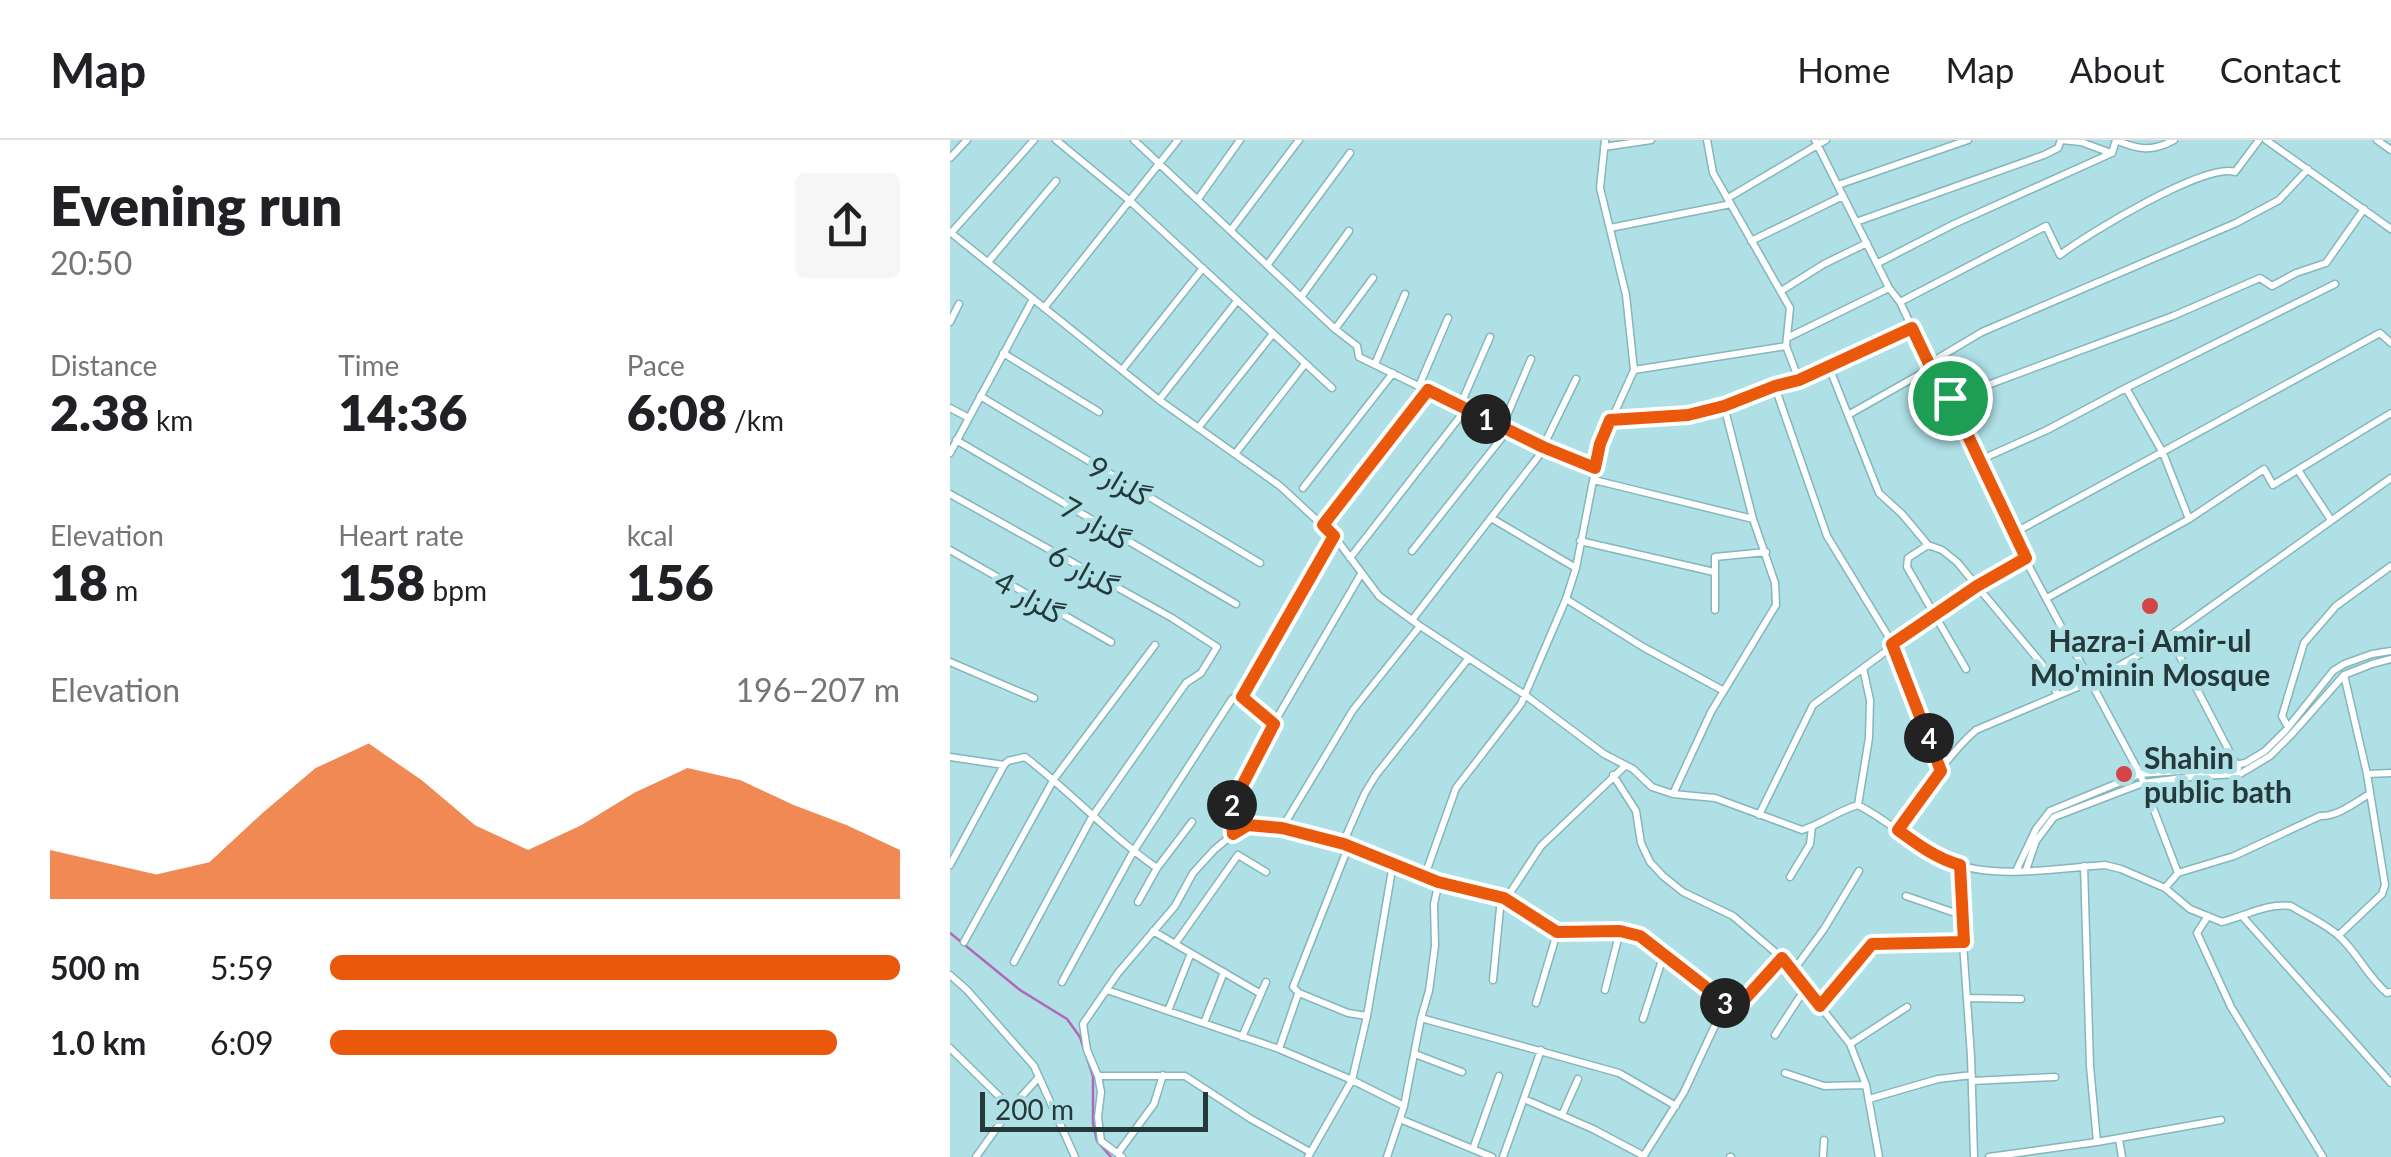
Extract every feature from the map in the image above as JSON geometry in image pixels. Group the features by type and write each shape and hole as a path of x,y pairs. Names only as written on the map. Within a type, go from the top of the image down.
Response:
{"street":[{"path":"950,158 967,140"},
{"path":"1034,140 950,232 1159,400 1280,486 1334,536 1379,596 1652,786 1672,794 1715,798 1802,830 1838,810 1858,805 1950,862 1974,870 2105,865 2164,888 2190,909 2222,922 2262,908 2292,906 2339,936 2374,983 2391,992"},
{"path":"1056,140 1130,202 1332,388"},
{"path":"1134,140 1357,346 1359,356 1543,447 1595,468"},
{"path":"1044,308 1178,140"},
{"path":"1198,198 1240,140"},
{"path":"1232,230 1299,140"},
{"path":"1425,875 1456,788 1525,695 1576,568 1600,444 1634,370 1626,295 1600,188 1604,144 1651,140"},
{"path":"1610,228 1730,201 1816,142 1826,140"},
{"path":"1838,184 1968,140"},
{"path":"1856,222 2044,155 2058,148 2061,140 2081,142 2112,153"},
{"path":"1878,262 2112,153 2116,140 2142,148 2159,148 2174,140"},
{"path":"2377,140 2391,150"},
{"path":"1710,141 1713,173 1790,308 1786,342 1799,380"},
{"path":"1900,302 2046,226 2060,254 2119,216 2181,186 2226,169 2235,172 2267,141 2391,229"},
{"path":"1816,142 2142,778 2178,873"},
{"path":"1268,264 1350,153"},
{"path":"1848,414 1982,332 2236,223 2279,200 2308,169"},
{"path":"988,262 1056,180"},
{"path":"1751,241 1842,196"},
{"path":"1950,398 2156,322 2260,278 2272,286 2278,285 2296,273 2326,262 2364,209"},
{"path":"1301,296 1349,231"},
{"path":"1780,291 1866,243"},
{"path":"1122,370 1202,268"},
{"path":"1335,329 1373,278"},
{"path":"1980,460 2334,284"},
{"path":"1634,370 1786,342 1889,288"},
{"path":"1375,364 1404,294"},
{"path":"950,453 1033,299"},
{"path":"1159,400 1237,301"},
{"path":"950,322 959,304"},
{"path":"1419,386 1448,318"},
{"path":"1610,420 1688,415 1724,406 1799,380 1912,328"},
{"path":"1198,428 1272,334"},
{"path":"2014,533 2380,334 2391,344"},
{"path":"1350,558 1463,408 1490,337"},
{"path":"1003,354 1099,412"},
{"path":"1412,551 1505,428 1531,359"},
{"path":"1235,454 1305,364"},
{"path":"1829,367 1879,493 1928,545 1957,562 2046,668 2057,694"},
{"path":"1304,488 1393,373"},
{"path":"1412,620 1538,457 1576,378"},
{"path":"1775,386 1828,536 1892,644 1941,771"},
{"path":"2126,388 2163,453 2189,518"},
{"path":"1323,525 1428,390"},
{"name":"گلزار9","path":"980,396 1260,563"},
{"path":"1672,794 1711,712 1776,605 1775,582 1724,406"},
{"path":"950,408 969,418"},
{"path":"2047,598 2189,518 2264,469 2273,486 2391,413"},
{"name":"گلزار 7","path":"956,440 1236,604"},
{"path":"2298,470 2331,520"},
{"path":"1898,830 1976,730 2092,681 2160,643 2391,478"},
{"path":"1594,480 1754,519"},
{"name":"گلزار 6","path":"950,494 1217,647 1200,673 1186,683 1092,817"},
{"path":"1491,518 1576,568"},
{"path":"1242,697 1334,536"},
{"path":"1580,542 1714,572"},
{"path":"1928,545 1906,561 1966,669"},
{"name":"گلزار 4","path":"950,550 1111,642"},
{"path":"1716,610 1715,557 1766,552"},
{"path":"1760,816 1813,706 1892,644 2026,558"},
{"path":"2288,731 2282,716 2304,643 2336,606 2391,566"},
{"path":"1233,834 1231,807 1274,724 1362,574"},
{"path":"1566,599 1642,647 1724,691"},
{"path":"1282,828 1353,710 1420,626"},
{"path":"964,942 1054,779 1155,645"},
{"path":"2176,650 2239,770"},
{"path":"2288,731 2322,683 2344,664 2391,651"},
{"path":"1367,1016 1348,1013 1293,988 1365,793 1468,659"},
{"path":"2021,870 2054,817 2142,778 2239,770 2288,731 2344,674 2391,659"},
{"path":"950,662 1034,698"},
{"path":"2339,936 2382,894 2385,885 2344,664"},
{"path":"1858,805 1869,738 1870,700 1863,667"},
{"path":"1062,982 1133,852 1232,699 1242,697 1274,724"},
{"path":"950,757 1004,764"},
{"path":"950,864 1004,764 1025,757 1133,852 1157,868"},
{"path":"1503,898 1540,846 1625,766"},
{"path":"2366,774 2391,773"},
{"path":"1613,775 1636,812 1641,844 1662,876 1682,892 1734,916 1782,958 1850,1044 1866,1085 1879,1157"},
{"path":"2164,888 2178,873 2234,856 2368,795"},
{"path":"1014,962 1092,817"},
{"path":"1138,902 1157,868 1192,822"},
{"path":"1162,1076 1154,1104 1120,1155 1101,1141 1098,1076 1086,1050 1084,1024 1118,972 1175,906 1193,873 1214,850 1248,825 1282,828 1346,844 1438,882 1503,898 1557,932 1620,931 1640,936 1735,1010 1782,958"},
{"path":"1790,877 1810,844 1812,827"},
{"path":"1176,944 1238,855 1266,872"},
{"path":"1098,1076 1185,1076 1309,1155 1352,1080 1393,864"},
{"path":"1960,865 1974,1157"},
{"path":"2084,866 2090,1066 2097,1142"},
{"path":"1792,971 1824,930 1859,872"},
{"path":"1387,1157 1404,1106 1420,1018 1429,991 1438,882"},
{"path":"1906,896 1961,916"},
{"path":"1493,980 1503,898"},
{"path":"2208,916 2197,933 2231,1006 2323,1157"},
{"path":"2242,916 2391,1082"},
{"path":"1153,931 1261,994"},
{"path":"1605,990 1620,931"},
{"path":"1536,1003 1557,932"},
{"path":"1820,1006 1872,944 1964,942"},
{"path":"1168,1012 1191,953"},
{"path":"1644,1018 1664,954"},
{"path":"1204,1023 1224,972"},
{"path":"950,975 1034,1066 1076,1157"},
{"path":"1242,1037 1266,982"},
{"path":"1776,1035 1808,989"},
{"path":"1107,990 1279,1049 1404,1106"},
{"path":"1279,1049 1299,994"},
{"path":"1967,998 2020,998"},
{"path":"1524,1099 1643,1156 1676,1106 1725,1004"},
{"path":"1850,1044 1907,1007"},
{"path":"1420,1018 1626,1076 1676,1106"},
{"path":"950,1048 1011,1108"},
{"path":"1502,1157 1542,1050"},
{"path":"1415,1054 1462,1072"},
{"path":"1785,1074 1824,1086 1866,1085"},
{"path":"1474,1149 1499,1076"},
{"path":"980,1156 1011,1108 1038,1077"},
{"path":"1869,1099 1938,1079 2055,1077"},
{"path":"1562,1115 1578,1079"},
{"path":"1400,1119 1492,1157"},
{"path":"1990,1157 2222,1120"},
{"path":"2118,1138 2122,1157"},
{"path":"1823,1157 1824,1140"},
{"path":"2083,1144 2085,1157"},
{"path":"2054,1147 2055,1157"}],"waterway":[{"path":"950,933 1020,990 1067,1019 1080,1037 1093,1076 1097,1141 1111,1157"}],"place":[{"name":"Hazra-i Amir-ul Mo'minin Mosque","path":"2150,606"},
{"name":"Shahin public bath","path":"2124,774"}],"route":[{"path":"1912,328 1950,398 2026,558 1892,644 1941,771 1898,830 1960,865 1964,942 1872,944 1820,1006 1782,958 1735,1010 1640,936 1620,931 1557,932 1504,898 1438,882 1344,844 1282,828 1248,825 1233,834 1231,807 1274,724 1242,697 1334,536 1323,525 1428,390 1595,468 1610,420 1688,415 1724,406 1799,380 1912,328"}]}
